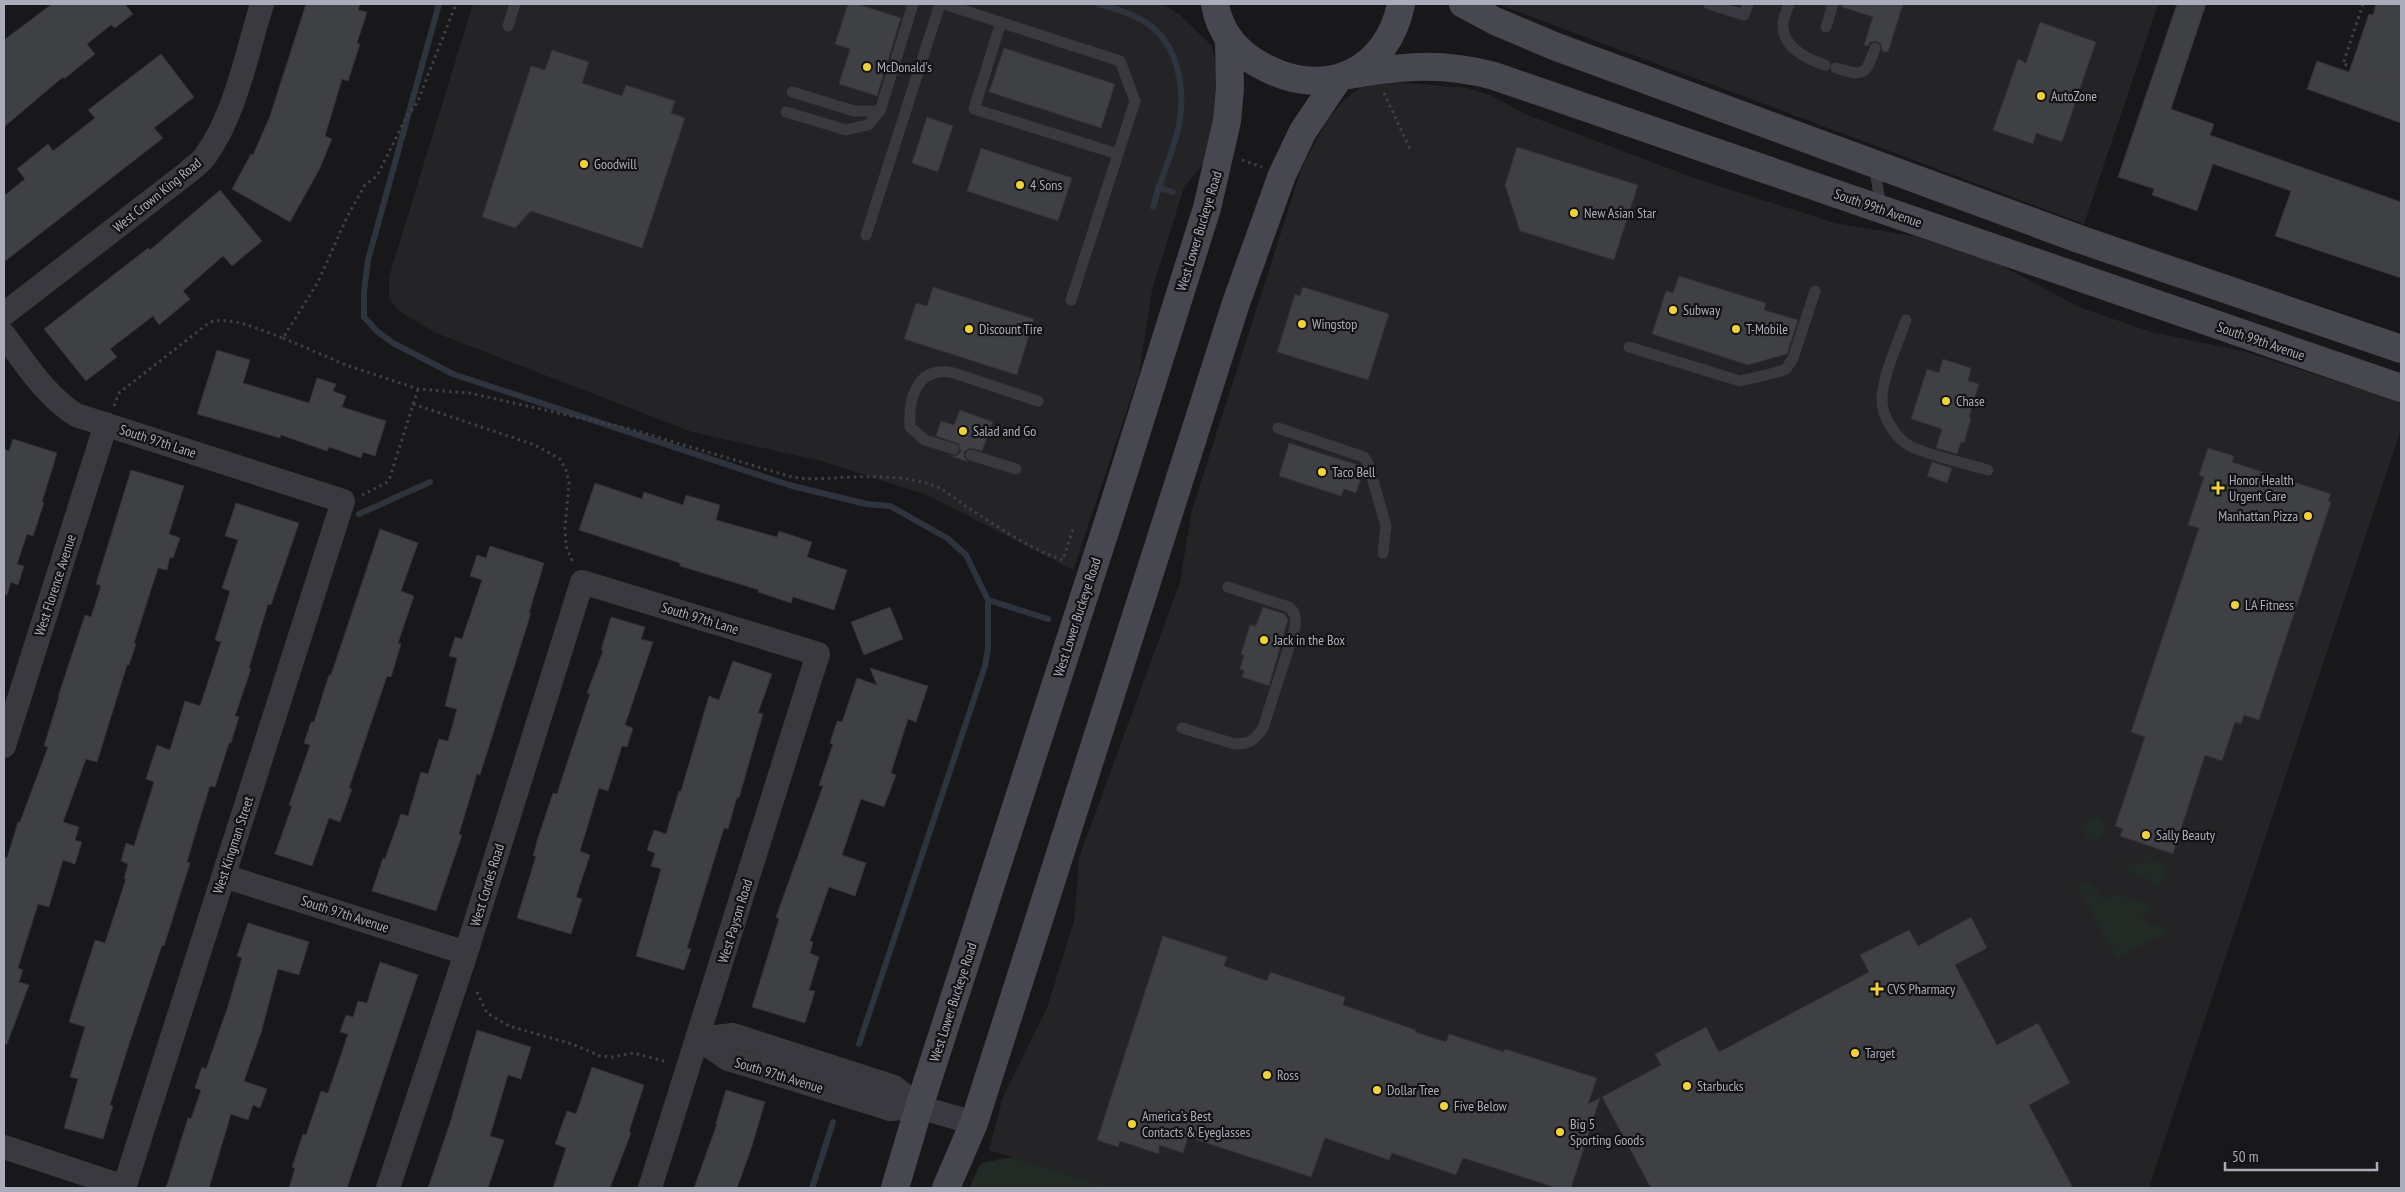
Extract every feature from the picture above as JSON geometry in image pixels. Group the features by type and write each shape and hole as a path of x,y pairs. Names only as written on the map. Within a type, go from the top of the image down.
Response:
{"main road":[{"path":"1193,4 1222,24"},
{"path":"946,1188 974,1123 1236,303 1282,175 1303,131 1344,77 1370,61 1387,42 1398,19 1401,4"},
{"path":"1463,4 1495,21 1554,46 2079,240 2401,349"},
{"name":"South 99th Avenue","path":"1222,24 1243,55 1280,76 1318,82 1409,66 1451,67 1480,72 2401,388"},
{"name":"West Lower Buckeye Road","path":"895,1188 919,1106 1108,522 1207,208 1227,122 1230,89 1222,24"},
{"path":"2194,318 2208,283"}],"street":[{"name":"West Crown King Road","path":"4,314 187,173 205,157 219,134 230,107 262,4"},
{"name":"South 97th Lane","path":"4,335 45,390 76,415 343,501"},
{"name":"West Florence Avenue","path":"4,746 106,424"},
{"name":"West Kingman Street","path":"124,1188 343,501"},
{"name":"South 97th Lane","path":"582,582 818,654"},
{"name":"West Cordes Road","path":"388,1188 466,953 582,582"},
{"name":"West Payson Road","path":"650,1188 699,1039 818,654"},
{"name":"South 97th Avenue","path":"224,876 466,953"},
{"name":"South 97th Avenue","path":"699,1039 728,1059 890,1109 919,1106 974,1123"},
{"path":"4,1148 124,1188"}],"lane":[{"path":"508,26 515,4"},
{"path":"786,112 846,130 857,129 868,124 880,111 913,4"},
{"path":"866,235 942,4 1001,22 1120,61 1135,101 1071,300"},
{"path":"1709,4 1744,15 1748,4"},
{"path":"1789,4 1783,24 1790,45 1807,60 1859,74 1864,73 1868,68 1875,48"},
{"path":"1826,27 1833,4"},
{"path":"1001,22 974,109 1118,154"},
{"path":"792,92 854,111 880,111"},
{"path":"1874,164 1881,209"},
{"path":"1629,346 1740,381 1778,372 1786,369 1793,358 1815,291"},
{"path":"1906,320 1883,387 1882,400 1886,417 1896,434 1910,446 1988,470"},
{"path":"954,449 925,440 917,435 910,426 909,412 915,394 922,378 929,373 940,370 954,373 1038,402"},
{"path":"1278,428 1364,457 1368,463 1386,526 1383,552"},
{"path":"971,455 1016,469"},
{"path":"1182,728 1235,744 1244,744 1255,740 1263,728 1295,628 1296,618 1294,611 1289,607 1228,587"}],"path":[{"path":"283,338 318,282 348,215 365,186 377,176 407,116 417,103 456,4"},
{"path":"2363,4 2344,64 2401,82"},
{"path":"1384,93 1410,149"},
{"path":"1242,160 1262,168"},
{"path":"106,424 119,393 210,322 222,319 283,338 346,365 418,389 469,393 630,429 792,478 819,480 856,477 891,478 926,483 950,494 1005,532 1042,553 1063,560 1074,526"},
{"path":"343,501 359,497 386,483 390,478 418,389"},
{"path":"412,404 535,445 560,459 566,470 569,483 565,528 566,546 582,582"},
{"path":"456,983 475,987 487,1013 510,1026 572,1044 600,1056 612,1057 634,1053 646,1055 689,1070"}],"shaded area":[{"path":"473,4 1162,4 1179,14 1212,46 1219,81 1211,134 1205,162 1184,187 1152,290 1139,374 1073,570 927,495 821,461 692,432 436,333 399,311 389,299 389,277"},
{"path":"1497,4 2158,4 2084,224"},
{"path":"1395,82 1467,88 1490,95 1530,116 1697,179 1835,223 1913,236 1993,261 2079,307 2151,332 2243,351 2401,402 2401,429 2149,1188 1112,1188 989,1150 1003,1097 1047,1008 1074,921 1079,858 1180,582 1192,510 1302,167 1325,124 1342,102 1362,86"},
{"path":"2094,818 2102,821 2105,829 2102,837 2094,840 2086,837 2083,829 2086,821"},
{"path":"2149,853 2154,861 2167,865 2161,885 2154,886 2143,876 2134,875 2123,863 2142,864"},
{"path":"2081,881 2090,883 2105,899 2118,894 2154,906 2143,917 2149,926 2158,925 2168,933 2117,958 2077,887"},
{"path":"1013,1157 1112,1188 969,1188 981,1163"}],"building":[{"path":"52,4 125,4 133,14 115,28 111,25 87,44 95,54 64,79 63,77 4,127 4,40"},
{"path":"306,4 360,4 358,10 367,12 357,43 360,44 348,81 342,79 325,136 332,139 319,170 290,222 232,189 251,154 253,155 270,116"},
{"name":"McDonald's","path":"848,4 857,4 901,18 877,96 839,84 850,49 835,44"},
{"path":"1842,4 1903,4 1888,52 1882,51 1881,44 1877,41 1870,42 1868,46 1864,45 1873,17 1842,7"},
{"path":"2177,4 2206,4 2171,109 2214,124 2210,135 2401,202 2401,278 2275,236 2291,191 2213,164 2197,211 2152,195 2154,189 2118,177"},
{"path":"2376,4 2401,4 2401,123 2307,89 2317,61 2349,72 2369,14 2373,15"},
{"name":"AutoZone","path":"2040,22 2096,42 2062,142 2036,133 2033,144 1993,130 2018,59 2026,63"},
{"path":"1004,48 1115,84 1101,128 989,92"},
{"name":"Goodwill","path":"552,50 589,62 582,83 622,96 626,85 675,101 671,113 685,118 642,248 531,211 515,228 482,217 531,66 545,70"},
{"path":"161,54 194,97 154,128 163,138 4,262 4,196 25,179 17,169 48,144 53,151 95,118 88,110"},
{"path":"927,117 953,126 938,172 912,163"},
{"path":"1517,147 1638,185 1614,260 1520,231 1505,185"},
{"name":"4 Sons","path":"981,148 1072,178 1058,221 967,191"},
{"path":"220,190 262,241 232,266 223,256 183,291 190,299 159,325 153,316 110,349 117,357 86,381 44,329 148,248 150,250"},
{"path":"1679,276 1766,303 1764,310 1798,320 1787,354 1748,365 1652,334 1666,291 1673,293"},
{"name":"Discount Tire","path":"933,287 1034,319 1017,375 904,339 916,303 927,306"},
{"path":"1303,287 1389,314 1368,380 1277,352 1295,294 1300,296"},
{"path":"217,350 250,360 243,383 309,403 317,378 336,384 333,391 346,396 342,407 386,421 375,456 363,452 361,458 329,447 327,451 281,435 280,438 197,414"},
{"name":"Chase","path":"1943,359 1971,368 1968,381 1979,384 1969,417 1971,418 1964,443 1961,442 1957,454 1936,448 1942,429 1911,419 1927,369 1939,373"},
{"name":"Salad and Go","path":"960,410 993,422 982,451 970,448 964,452 964,457 968,462 951,456 956,456 961,452 959,444 936,436 941,421 954,425"},
{"path":"13,439 57,453 33,536 27,534 17,564 24,566 18,585 11,582 7,595 4,594 4,449 9,451"},
{"name":"Taco Bell","path":"1289,443 1361,466 1363,472 1356,493 1344,489 1341,496 1279,476"},
{"path":"2208,448 2234,456 2232,462 2331,494 2328,501 2331,502 2259,720 2244,715 2241,724 2235,722 2222,761 2205,755 2173,854 2120,836 2123,829 2115,826 2145,737 2131,732 2199,528 2188,525 2204,477 2199,475"},
{"path":"1932,462 1952,468 1947,483 1927,476"},
{"path":"131,470 184,486 169,534 180,538 173,558 170,557 167,570 158,568 134,643 136,644 129,665 127,665 97,762 86,759 63,822 79,827 75,840 82,842 75,864 63,860 49,907 38,904 18,968 23,970 19,982 29,985 7,1044 4,1044 4,857 7,858 18,822 20,822 48,747 44,746 85,615 91,617 101,586 96,584"},
{"path":"595,483 642,499 644,492 683,505 686,495 720,505 716,520 777,537 779,531 812,542 807,557 847,570 834,610 793,597 791,603 758,592 759,590 680,566 680,563 579,530"},
{"path":"236,503 299,523 271,605 268,604 249,668 251,669 235,716 239,717 231,743 229,743 215,787 210,786 187,862 190,863 164,946 162,945 130,1041 110,1105 113,1106 103,1139 64,1128 78,1079 70,1077 85,1027 69,1022 95,940 105,943 126,879 124,879 128,864 121,861 126,843 134,846 154,782 146,779 157,745 170,750 185,701 200,706 221,642 215,640 230,591 222,588 238,540 225,536"},
{"path":"380,529 418,543 401,591 414,596 398,643 401,644 391,677 387,676 349,788 352,789 340,822 329,818 312,866 275,854 292,806 289,805 310,745 304,743 311,722 314,722 329,675 331,675"},
{"path":"490,546 544,563 529,613 531,613 480,775 477,774 459,834 462,835 436,911 372,891 401,814 408,816 421,772 428,774 439,739 448,741 457,709 445,706 457,658 449,656 455,637 462,639 482,580 470,576 477,555 486,558"},
{"path":"890,607 903,639 864,655 851,622"},
{"name":"Jack in the Box","path":"1263,607 1285,614 1288,620 1269,686 1242,677 1244,670 1240,669 1244,655 1241,654 1250,625 1256,626"},
{"path":"611,617 645,627 641,639 653,642 625,725 633,728 627,747 622,746 608,791 599,788 580,851 590,855 576,897 582,899 571,934 517,918 536,856 533,856 538,838 553,793 557,794 590,694 587,693 603,651 601,650"},
{"path":"733,661 772,674 758,713 763,714 739,798 737,797 728,829 724,828 687,948 691,949 684,970 636,956 661,869 651,866 655,853 647,850 654,830 666,834 679,791 681,791 709,696 719,700"},
{"path":"870,668 928,686 916,722 908,719 891,773 896,775 884,807 861,799 842,855 866,863 855,896 829,887 810,941 813,942 810,953 819,957 809,990 815,991 805,1023 752,1007 779,919 776,917 823,786 819,785 833,744 830,743 837,721 842,722 857,678 877,685"},
{"name":"Target","path":"1971,917 1987,948 1955,965 1997,1045 2038,1023 2070,1083 2029,1105 2073,1188 1651,1188 1602,1097 1661,1065 1655,1054 1706,1027 1719,1052 1869,972 1860,955 1909,930 1918,946"},
{"path":"248,923 309,942 299,975 278,969 261,1033 244,1081 267,1089 260,1108 253,1105 248,1120 231,1114 209,1188 166,1188 188,1118 191,1119 201,1090 195,1088 202,1067 206,1069 228,1006 242,958 237,956"},
{"path":"1163,936 1227,957 1224,966 1267,981 1270,972 1345,997 1343,1005 1416,1030 1415,1032 1446,1042 1449,1034 1504,1052 1505,1049 1597,1078 1588,1104 1600,1098 1571,1188 1557,1188 1463,1158 1456,1175 1392,1153 1389,1160 1325,1138 1311,1177 1188,1137 1183,1153 1159,1145 1159,1154 1120,1141 1118,1147 1097,1140"},
{"path":"380,962 418,975 347,1188 289,1188 295,1168 292,1167 303,1134 306,1135 321,1091 328,1093 348,1034 340,1032 346,1015 353,1017 358,1001 367,1003"},
{"path":"477,1030 531,1047 521,1079 508,1075 490,1136 504,1140 488,1188 428,1188 450,1123"},
{"path":"592,1067 644,1085 629,1132 631,1133 610,1188 553,1188 566,1148 555,1144 567,1111 576,1114"},
{"path":"726,1090 765,1102 751,1149 737,1188 694,1188 717,1124"}],"waterway":[{"path":"439,4 368,260 364,292 364,317 378,332 393,343 453,374 789,485 866,504 890,506 947,538 966,555 988,600 988,648 985,666 859,1044"},
{"path":"1099,4 1133,16 1156,30 1168,46 1180,78 1181,113 1179,124 1174,145 1153,207"},
{"path":"1158,187 1173,192"},
{"path":"359,514 430,482"},
{"path":"988,600 1048,619"},
{"path":"812,1188 833,1122"}],"place":[{"name":"McDonald's","path":"867,67"},
{"name":"AutoZone","path":"2041,96"},
{"name":"Goodwill","path":"584,164"},
{"name":"4 Sons","path":"1020,185"},
{"name":"New Asian Star","path":"1574,213"},
{"name":"Subway","path":"1673,310"},
{"name":"Wingstop","path":"1302,324"},
{"name":"Discount Tire","path":"969,329"},
{"name":"T-Mobile","path":"1736,329"},
{"name":"Chase","path":"1946,401"},
{"name":"Salad and Go","path":"963,431"},
{"name":"Taco Bell","path":"1322,472"},
{"name":"Honor Health Urgent Care","path":"2218,488"},
{"name":"Manhattan Pizza","path":"2308,516"},
{"name":"LA Fitness","path":"2235,605"},
{"name":"Jack in the Box","path":"1264,640"},
{"name":"Sally Beauty","path":"2146,835"},
{"name":"CVS Pharmacy","path":"1877,989"},
{"name":"Target","path":"1855,1053"},
{"name":"Ross","path":"1267,1075"},
{"name":"Starbucks","path":"1687,1086"},
{"name":"Dollar Tree","path":"1377,1090"},
{"name":"Five Below","path":"1444,1106"},
{"name":"America's Best Contacts & Eyeglasses","path":"1132,1124"},
{"name":"Big 5 Sporting Goods","path":"1560,1132"}]}
